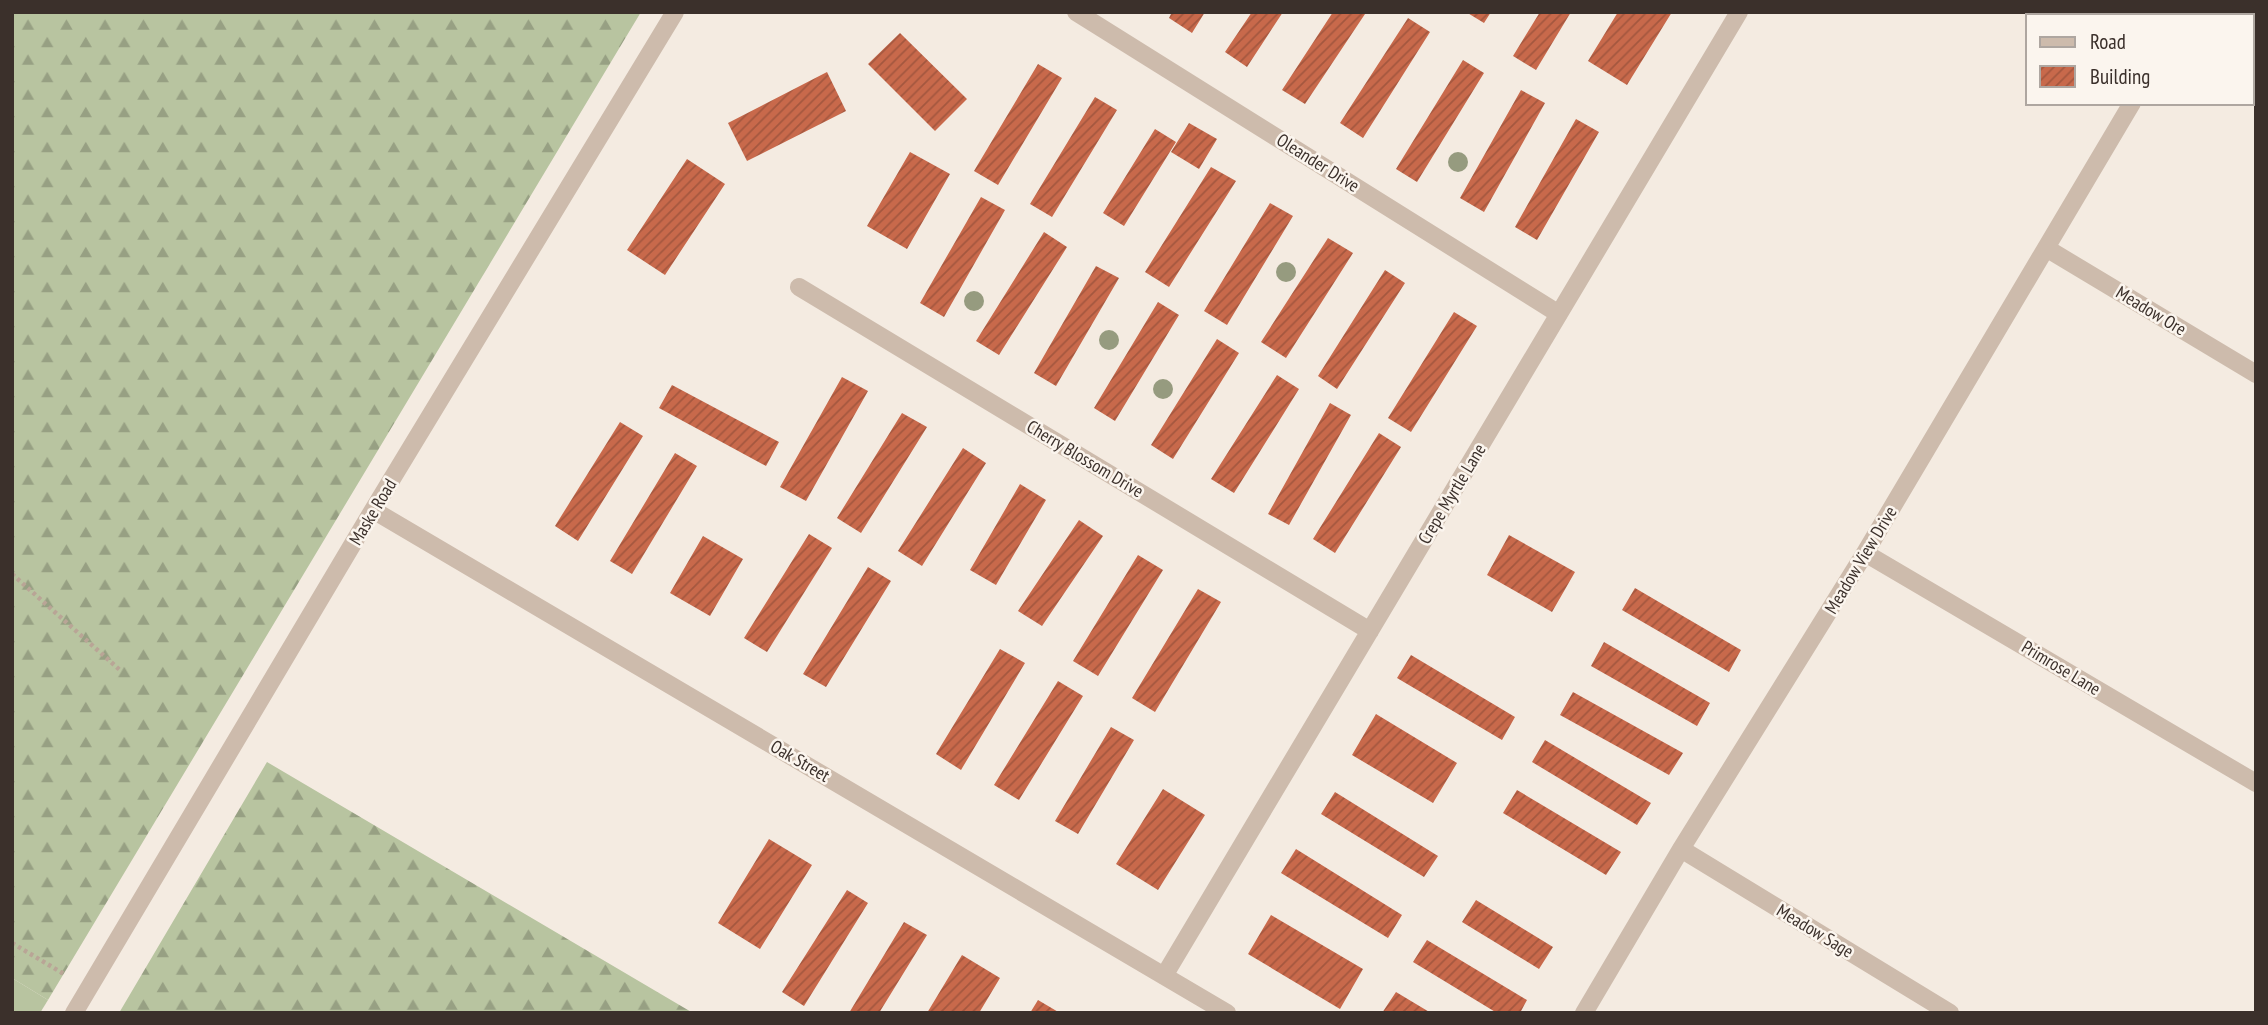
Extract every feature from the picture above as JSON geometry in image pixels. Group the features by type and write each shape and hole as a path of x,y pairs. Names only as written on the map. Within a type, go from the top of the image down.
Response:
{"street":[{"name":"Maske Road","path":"74,1013 373,510 675,12"},
{"name":"Oleander Drive","path":"1076,12 1559,314"},
{"name":"Crepe Myrtle Lane","path":"1164,975 1739,12"},
{"name":"Meadow View Drive","path":"1584,1013 1681,849 1866,553 2131,105"},
{"name":"Meadow Ore","path":"2046,248 2256,374"},
{"name":"Cherry Blossom Drive","path":"799,287 1370,631"},
{"name":"Oak Street","path":"373,510 1227,1013"},
{"name":"Primrose Lane","path":"1866,553 2256,783"},
{"name":"Meadow Sage","path":"1681,849 1950,1013"}],"path":[{"path":"12,574 121,671"},
{"path":"12,943 64,974"}],"green space":[{"path":"12,12 641,12 48,1000 12,978"},
{"path":"267,762 693,1013 119,1013"},
{"path":"12,978 48,1000 40,1013 12,1013"}],"building":[{"path":"1172,12 1205,12 1192,33 1169,18"},
{"path":"1252,12 1283,12 1247,67 1225,52"},
{"path":"1333,12 1365,14 1305,104 1282,90"},
{"path":"1466,12 1491,12 1484,23"},
{"path":"1540,12 1571,12 1536,70 1513,56"},
{"path":"1618,12 1672,12 1627,85 1588,61"},
{"path":"1408,18 1430,32 1363,138 1340,123"},
{"path":"900,33 967,99 935,131 868,64"},
{"path":"1463,60 1484,73 1417,182 1396,169"},
{"path":"1038,64 1062,78 998,185 974,171"},
{"path":"827,72 846,111 747,161 728,123"},
{"path":"1521,90 1545,103 1484,212 1460,198"},
{"path":"1095,97 1117,110 1052,217 1030,204"},
{"path":"1576,119 1599,132 1537,240 1515,227"},
{"path":"1189,123 1217,139 1199,169 1171,152"},
{"path":"1155,129 1176,142 1124,226 1103,213"},
{"path":"910,152 950,174 907,249 867,226"},
{"path":"687,159 725,184 665,275 627,250"},
{"path":"1211,167 1236,181 1169,287 1145,272"},
{"path":"981,197 1005,210 944,317 920,303"},
{"path":"1270,203 1293,216 1227,325 1204,311"},
{"path":"1044,232 1067,247 999,355 976,341"},
{"path":"1328,238 1353,253 1286,358 1261,342"},
{"path":"1096,266 1119,278 1056,386 1034,373"},
{"path":"1385,270 1405,283 1337,389 1318,376"},
{"path":"1158,302 1179,315 1115,421 1094,408"},
{"path":"1454,312 1477,326 1411,432 1388,418"},
{"path":"1217,339 1239,353 1173,459 1151,445"},
{"path":"1277,375 1299,389 1234,493 1211,479"},
{"path":"842,377 868,391 806,501 780,487"},
{"path":"672,385 779,442 766,466 659,408"},
{"path":"1330,403 1351,415 1289,525 1268,514"},
{"path":"902,413 927,427 861,533 837,518"},
{"path":"620,422 643,436 578,541 555,526"},
{"path":"1379,433 1401,447 1335,553 1313,539"},
{"path":"963,448 986,463 922,566 898,551"},
{"path":"675,453 697,466 632,574 610,561"},
{"path":"1020,484 1046,500 996,585 970,570"},
{"path":"1079,520 1103,536 1042,626 1018,611"},
{"path":"809,534 832,548 767,652 744,638"},
{"path":"1509,535 1575,572 1552,612 1487,575"},
{"path":"703,536 743,559 710,616 670,593"},
{"path":"1138,555 1163,570 1098,676 1073,661"},
{"path":"868,567 891,581 826,687 803,674"},
{"path":"1635,588 1741,650 1729,672 1622,610"},
{"path":"1198,589 1221,602 1155,712 1132,698"},
{"path":"1604,642 1710,703 1697,726 1591,666"},
{"path":"1000,649 1025,663 961,770 936,754"},
{"path":"1411,655 1515,717 1502,740 1397,678"},
{"path":"1058,681 1083,696 1019,800 994,785"},
{"path":"1573,692 1683,753 1669,775 1560,715"},
{"path":"1376,714 1457,763 1433,803 1352,755"},
{"path":"1111,727 1134,740 1078,834 1055,821"},
{"path":"1545,740 1651,803 1637,825 1532,762"},
{"path":"1163,789 1205,815 1158,890 1116,864"},
{"path":"1517,790 1621,852 1606,875 1503,813"},
{"path":"1335,792 1438,856 1424,877 1321,814"},
{"path":"769,839 812,865 760,949 718,923"},
{"path":"1296,849 1402,915 1388,938 1281,873"},
{"path":"847,890 868,903 804,1006 782,992"},
{"path":"1476,900 1553,947 1539,969 1462,922"},
{"path":"1271,915 1363,969 1340,1009 1248,954"},
{"path":"904,922 927,935 879,1013 849,1013"},
{"path":"1427,940 1527,1000 1520,1013 1497,1013 1413,962"},
{"path":"962,955 1000,978 979,1013 927,1013"},
{"path":"1396,992 1431,1013 1382,1013"},
{"path":"1038,1000 1060,1013 1030,1013"}]}
